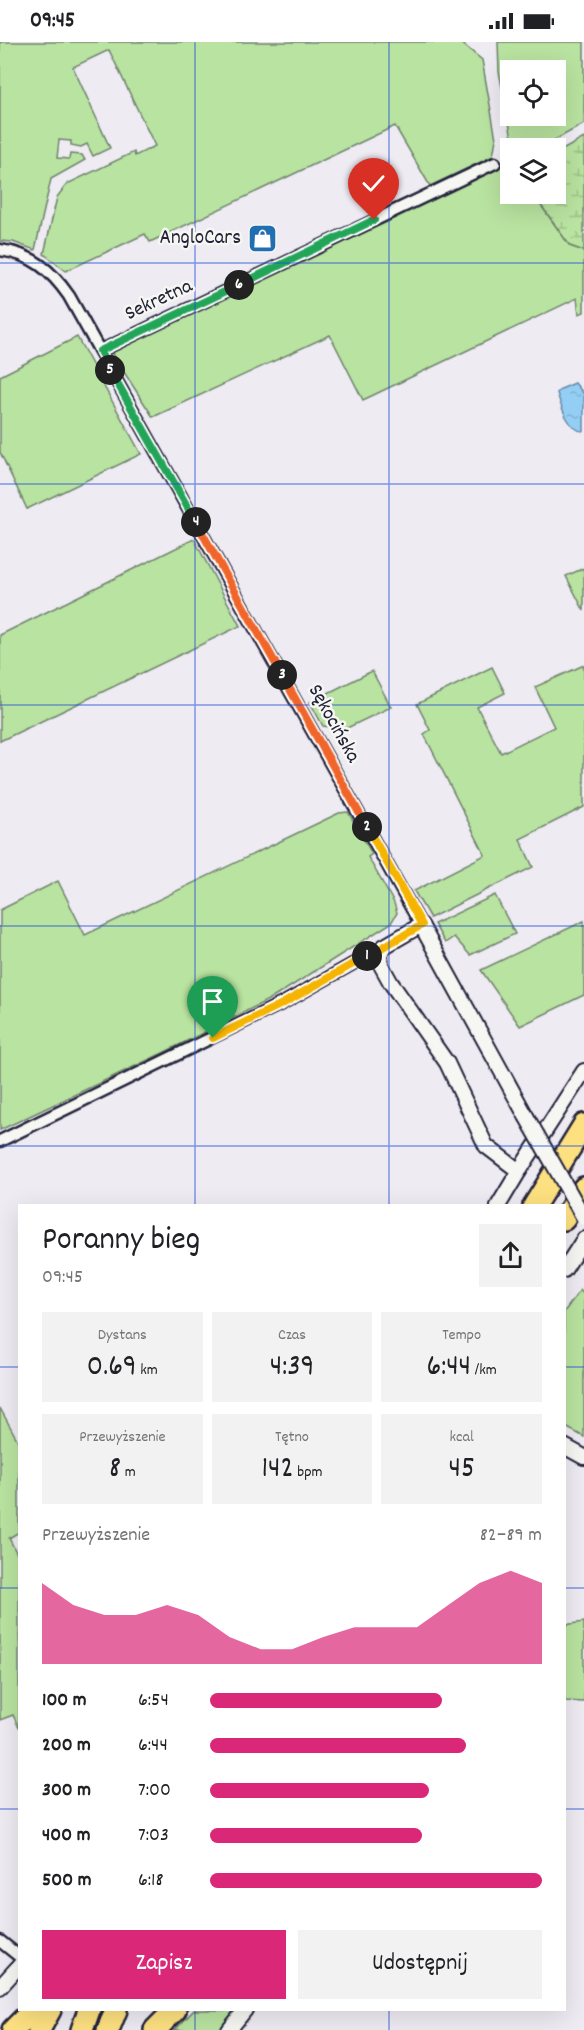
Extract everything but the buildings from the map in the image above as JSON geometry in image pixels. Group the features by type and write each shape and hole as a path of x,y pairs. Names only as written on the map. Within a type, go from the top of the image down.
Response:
{"highway":[{"path":"535,1204 584,1125"},
{"path":"566,1216 584,1188"},
{"path":"13,2030 32,2011"},
{"path":"39,2030 49,2011"},
{"path":"82,2030 89,2011"},
{"path":"108,2030 116,2011"},
{"path":"155,2030 174,2011"}],"street":[{"name":"Sekretna","path":"100,351 495,163"},
{"name":"Sękocińska","path":"0,250 25,256 49,271 69,296 584,1218"},
{"path":"0,1141 284,1003 422,925"},
{"path":"383,947 380,955 381,965 405,1004 447,1063 486,1146 519,1171"},
{"path":"499,1204 584,1071"},
{"path":"566,1267 584,1239"},
{"path":"566,1447 584,1457"},
{"path":"0,1941 18,1955"},
{"path":"0,1987 18,1967"},
{"path":"229,2030 244,2011"}],"green space":[{"path":"0,42 460,42 482,60 496,139 493,156 430,186 395,126 150,242 145,234 66,271 44,254 57,197 67,184 134,152 135,156 155,146 109,50 73,67 110,148 93,156 87,144 81,147 71,145 71,141 59,140 57,158 69,159 70,154 82,155 85,160 51,179 35,250 13,242 0,241"},
{"path":"498,42 584,42 584,124 558,138 512,138 510,126 566,126 566,60 500,60 500,77"},
{"path":"584,138 584,251 570,246 540,204 566,204 566,148"},
{"path":"500,166 500,204 540,204 570,246 584,251 584,312 579,314 577,298 363,400 330,335 153,417 111,352"},
{"path":"77,337 141,454 27,509 0,452 0,376"},
{"path":"194,539 240,626 0,741 0,635"},
{"path":"584,568 584,611 566,576"},
{"path":"584,665 584,807 520,839 533,867 430,918 414,891 485,855 424,734 430,730 417,704 492,667 505,693 477,707 501,753 554,727 535,687"},
{"path":"372,671 391,707 345,729 323,726 310,702"},
{"path":"348,812 372,854 368,857 394,903 397,913 391,923 274,997 165,1052 0,1130 0,910 58,881 85,935 339,813"},
{"path":"495,895 515,934 470,955 454,937 445,943 434,924"},
{"path":"584,921 584,995 520,1026 481,970"},
{"path":"580,1290 584,1295 584,1437 566,1427 566,1309"},
{"path":"0,1408 18,1441 18,1533 9,1538 18,1556 18,1726 13,1715 0,1720"},
{"path":"584,1622 584,1702 566,1701 566,1625"},
{"path":"193,2011 235,2011 221,2030 175,2030"}],"water":[{"path":"575,383 584,394 584,431 570,423 557,393"}],"place":[{"name":"AngloCars","path":"262,239"}],"route":[{"path":"213,1038 284,1003 422,925 100,351 374,220"}]}
